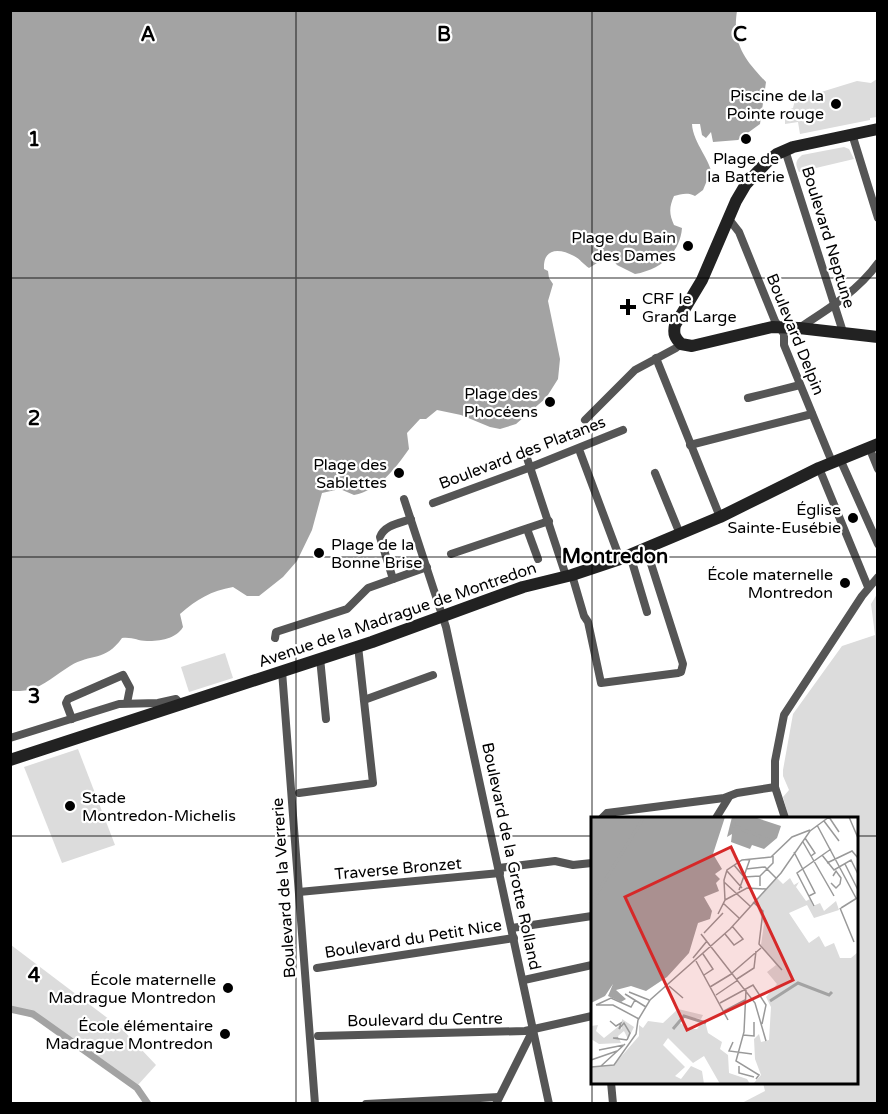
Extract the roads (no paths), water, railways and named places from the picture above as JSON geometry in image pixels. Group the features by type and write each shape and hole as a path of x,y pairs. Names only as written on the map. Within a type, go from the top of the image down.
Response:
{"street":[{"path":"878,129 853,139 832,140 785,150 767,162 750,179 736,201 702,280 675,325 675,336 681,344 692,346 754,330 779,327 878,337"},
{"path":"853,139 878,218"},
{"name":"Boulevard Neptune","path":"785,150 843,332"},
{"name":"Boulevard Delpin","path":"728,218 739,232 774,321 784,334 784,345 812,414 878,544"},
{"path":"799,328 834,305 865,279 878,263"},
{"path":"585,420 635,370 681,344"},
{"path":"656,358 720,517"},
{"path":"748,398 800,385"},
{"path":"690,445 812,414"},
{"name":"Boulevard des Platanes","path":"433,502 531,467 623,430"},
{"path":"873,446 878,470"},
{"name":"Avenue de la Madrague de Montredon","path":"10,760 358,646 523,587 625,557 720,517 819,468 873,446"},
{"path":"525,452 584,616 588,621 601,683 678,674 682,668 646,548"},
{"path":"580,452 647,612"},
{"path":"819,468 868,587"},
{"path":"655,473 680,534"},
{"name":"Boulevard de la Grotte Rolland","path":"404,499 443,616 524,980 549,1104"},
{"path":"393,579 380,537 381,533 384,529 411,519"},
{"path":"451,554 549,521"},
{"path":"527,529 538,559"},
{"path":"275,638 276,632 347,609 368,588 427,567"},
{"path":"784,817 775,787 775,761 784,715 868,587 878,577"},
{"path":"299,793 373,783 358,646"},
{"path":"320,658 326,719"},
{"name":"Boulevard de la Verrerie","path":"282,671 315,1104"},
{"path":"72,719 66,704 68,699 123,675 130,688 127,703"},
{"path":"364,700 433,675"},
{"path":"10,738 127,703 158,703 176,699 181,705"},
{"path":"604,817 607,813 729,797 737,793 775,787"},
{"path":"717,817 729,797"},
{"name":"Traverse Bronzet","path":"299,892 499,870 555,861 573,865 591,863"},
{"path":"512,928 591,916"},
{"name":"Boulevard du Petit Nice","path":"317,968 514,938"},
{"path":"524,980 591,965"},
{"name":"Boulevard du Centre","path":"318,1036 533,1030 591,1017"},
{"path":"366,1104 497,1100 533,1030"},
{"path":"611,1084 614,1104"}],"waterway":[{"path":"10,1009 33,1014 137,1088 148,1104"}],"place":[{"name":"Piscine de la Pointe rouge","path":"836,104"},
{"name":"Plage de la Batterie","path":"746,139"},
{"name":"Plage du Bain des Dames","path":"688,246"},
{"name":"CRF le Grand Large","path":"628,307"},
{"name":"Plage des Phocéens","path":"550,402"},
{"name":"Plage des Sablettes","path":"399,473"},
{"name":"Église Sainte-Eusébie","path":"853,518"},
{"name":"Plage de la Bonne Brise","path":"319,553"},
{"name":"École maternelle Montredon","path":"845,583"},
{"name":"Stade Montredon-Michelis","path":"70,806"},
{"name":"École maternelle Madrague Montredon","path":"228,988"},
{"name":"École élémentaire Madrague Montredon","path":"225,1034"}],"district":[{"name":"Montredon","path":"615,556"}]}
